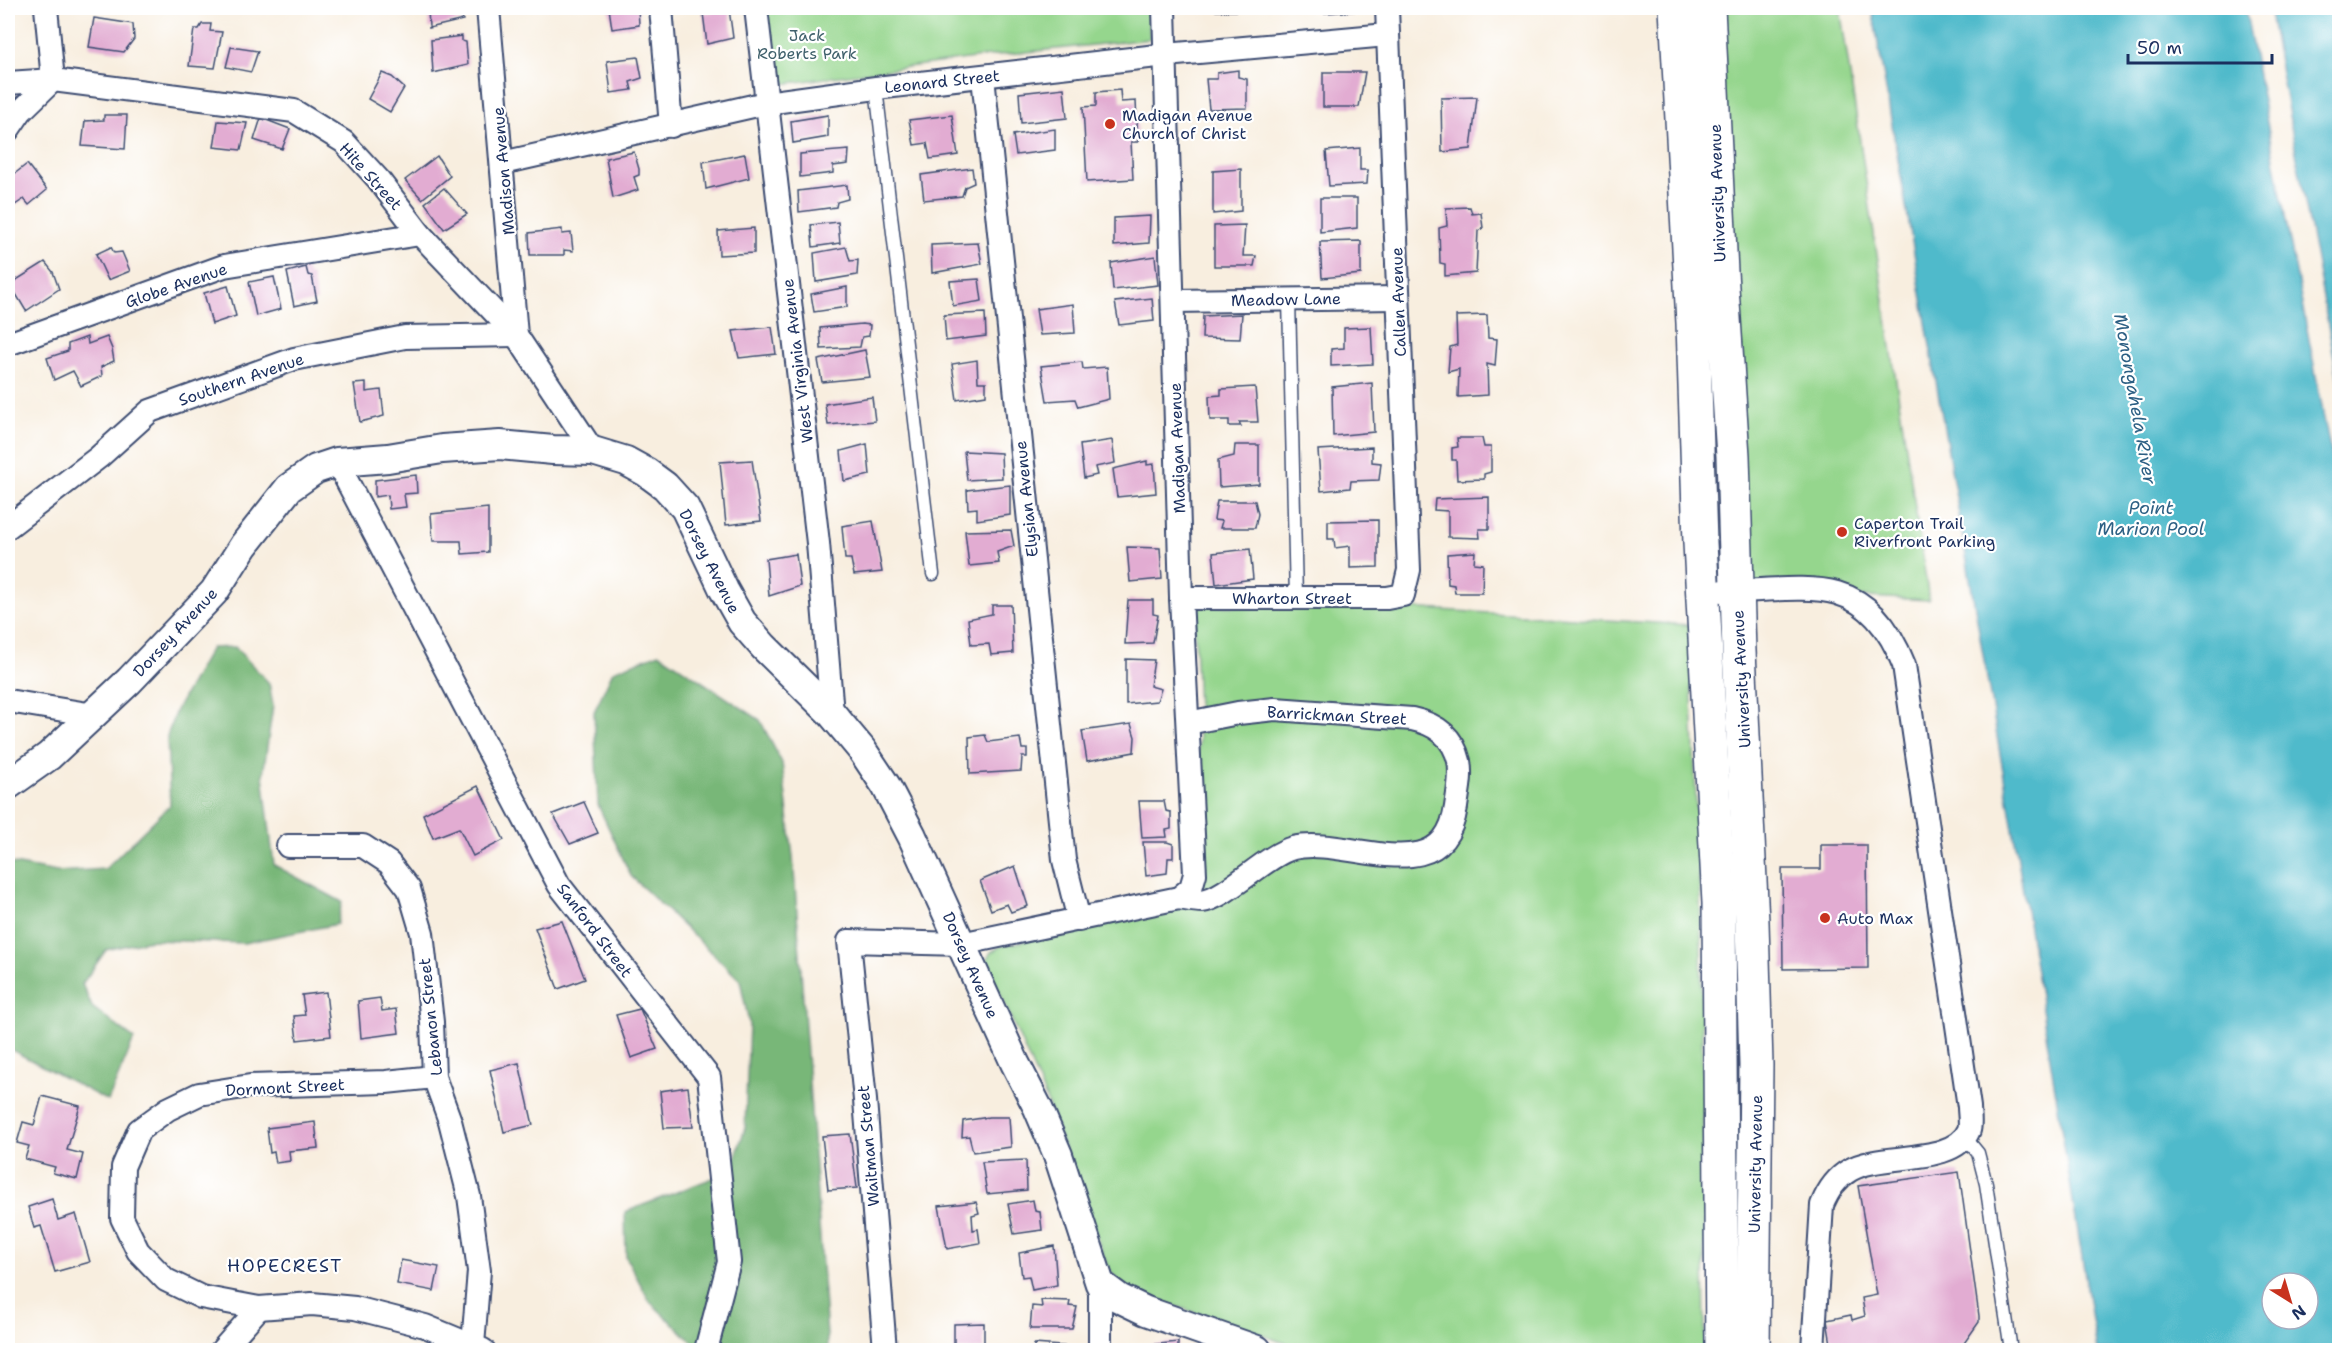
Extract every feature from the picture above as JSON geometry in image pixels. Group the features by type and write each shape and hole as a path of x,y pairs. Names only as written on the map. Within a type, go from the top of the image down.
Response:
{"main road":[{"name":"University Avenue","path":"1676,8 1693,323 1703,590 1719,903 1722,1350"},
{"name":"University Avenue","path":"1708,8 1733,456 1756,1065 1753,1350"}],"street":[{"path":"8,130 21,111 53,80 46,8"},
{"name":"Madison Avenue","path":"488,8 516,334"},
{"path":"661,8 671,126"},
{"name":"West Virginia Avenue","path":"756,8 818,543 832,714"},
{"name":"Madigan Avenue","path":"1164,8 1182,598 1196,874 1185,893"},
{"name":"Callen Avenue","path":"1387,8 1409,570 1403,595"},
{"name":"Leonard Street","path":"502,163 766,103 1166,55 1387,35"},
{"name":"Elysian Avenue","path":"983,76 1064,860 1079,920"},
{"name":"Hite Street","path":"8,83 53,80 294,111 344,142 378,179 420,234 516,334 593,451"},
{"name":"Globe Avenue","path":"8,344 224,266 420,234"},
{"name":"Meadow Lane","path":"1173,301 1398,298"},
{"name":"Southern Avenue","path":"8,527 99,457 150,411 294,359 405,337 516,334"},
{"name":"Dorsey Avenue","path":"8,785 49,756 129,681 214,592 244,545 289,488 316,469 337,462 388,458 442,449 500,445 593,451 626,461 665,486 685,508 742,622 832,714 862,750 886,786 912,836 1058,1155 1100,1284"},
{"name":"Sanford Street","path":"337,462 559,885 709,1077 729,1262 706,1350"},
{"path":"1703,590 1808,590 1838,593 1858,603 1880,621 1895,642 1904,665 1969,1107 1969,1129 1961,1141 1945,1150 1870,1162 1852,1169 1828,1191 1822,1205 1813,1350"},
{"name":"Wharton Street","path":"1182,598 1387,598 1403,595"},
{"path":"8,701 94,714"},
{"name":"Barrickman Street","path":"849,941 961,944 1079,920 1185,893 1203,901 1226,890 1290,849 1310,846 1409,856 1428,853 1445,838 1454,820 1461,770 1458,755 1443,731 1427,722 1275,709 1238,713 1188,723"},
{"name":"Lebanon Street","path":"288,846 363,846 389,863 409,889 422,933 432,1022 434,1077 450,1121 469,1196 479,1271 476,1349"},
{"name":"Waitman Street","path":"849,941 865,1100 885,1350"},
{"name":"Dormont Street","path":"434,1077 386,1082 250,1086 199,1094 168,1109 139,1130 123,1167 122,1218 138,1251 166,1280 201,1297 259,1308 312,1304 355,1308 425,1326 476,1349"},
{"path":"1100,1284 1119,1298 1213,1343 1257,1350"},
{"path":"1100,1284 1100,1350"},
{"path":"222,1350 259,1308"}],"lane":[{"path":"876,88 933,574"},
{"path":"1289,300 1296,598"},
{"path":"1964,1136 1978,1154 1986,1184 2011,1350"}],"green space":[{"name":"Jack Roberts Park","path":"766,8 1148,8 1150,39 989,56 775,85"},
{"path":"1707,8 1840,8 1929,600 1737,591"},
{"path":"1194,606 1391,607 1689,625 1701,925 1705,1350 1306,1350 1140,1294 1121,1284 1108,1268 1045,1096 986,961 991,952 1001,946 1183,906 1199,738"},
{"path":"235,647 269,683 273,705 263,775 274,865 342,902 337,924 244,943 150,940 106,950 82,984 92,1007 134,1039 108,1101 8,1048 8,863 57,872 105,869 170,805 167,736 176,710 211,648"},
{"path":"659,653 760,720 782,763 793,857 828,1350 701,1350 650,1302 626,1257 625,1212 731,1171 745,1128 749,1023 740,980 631,876 598,805 594,712 613,671"}],"water":[{"name":"Point Marion Pool","path":"1872,8 2245,8 2339,495 2339,1350 2097,1350 2015,841"},
{"path":"2269,8 2339,8 2339,384"}],"building":[{"path":"428,8 461,8 463,20 429,28"},
{"path":"609,8 638,8 639,25 612,29"},
{"path":"1216,8 1239,8 1238,11 1216,11"},
{"path":"1322,8 1359,8 1360,11 1323,13"},
{"path":"729,9 733,38 707,44 703,13"},
{"path":"94,18 133,24 134,39 124,52 89,47"},
{"path":"202,24 211,24 210,31 222,32 215,68 189,66 194,29 199,29"},
{"path":"462,36 462,41 466,42 468,65 433,73 431,40"},
{"path":"231,47 258,51 251,72 226,67"},
{"path":"638,57 642,78 630,82 632,90 611,93 607,61"},
{"path":"1238,70 1238,77 1247,79 1247,108 1209,109 1206,79 1217,79 1217,73"},
{"path":"1323,72 1365,72 1359,107 1323,107"},
{"path":"382,73 392,77 404,88 390,112 368,99"},
{"path":"1064,88 1067,118 1021,123 1019,93"},
{"name":"Madigan Avenue Church of Christ","path":"1120,90 1121,102 1136,101 1138,142 1131,142 1133,179 1087,182 1083,107 1096,106 1096,92"},
{"path":"1477,97 1471,149 1442,152 1441,98"},
{"path":"104,115 127,115 125,149 82,146 85,121 104,120"},
{"path":"828,115 828,137 793,143 791,121"},
{"path":"952,115 958,155 930,159 927,143 914,145 909,120"},
{"path":"261,118 290,129 282,149 254,140"},
{"path":"218,121 247,123 241,150 214,147"},
{"path":"1055,129 1055,150 1016,155 1013,135"},
{"path":"1360,148 1360,170 1368,170 1367,184 1329,186 1326,151"},
{"path":"849,150 848,164 833,166 833,173 800,177 800,154"},
{"path":"634,152 639,169 639,175 634,177 638,190 613,198 606,158"},
{"path":"745,154 749,178 706,189 703,162"},
{"path":"437,156 450,176 422,199 405,180"},
{"path":"27,164 47,190 29,205 24,199 15,205 8,196 8,179"},
{"path":"972,168 974,183 965,187 962,196 924,200 921,175"},
{"path":"1241,169 1241,211 1213,214 1213,171"},
{"path":"847,185 848,199 837,202 836,207 799,212 798,191"},
{"path":"444,188 467,214 444,229 425,203"},
{"path":"1320,198 1357,198 1357,228 1320,232"},
{"path":"1470,207 1472,214 1481,213 1483,228 1478,231 1476,273 1445,276 1445,264 1440,263 1439,228 1447,226 1446,208"},
{"path":"1150,216 1149,243 1114,246 1114,218"},
{"path":"838,222 840,243 813,247 811,225"},
{"path":"1245,225 1243,256 1256,256 1254,266 1214,266 1214,226"},
{"path":"754,228 754,253 719,255 718,231"},
{"path":"562,229 562,234 571,233 573,251 564,250 564,255 530,255 529,233"},
{"path":"1361,241 1361,274 1322,278 1320,242"},
{"path":"978,243 982,264 932,273 931,245"},
{"path":"111,247 114,253 122,252 130,271 108,280 96,254"},
{"path":"846,247 850,261 858,260 857,275 816,282 814,253"},
{"path":"1155,256 1158,285 1113,290 1111,263"},
{"path":"45,262 53,272 59,289 26,311 10,284"},
{"path":"306,267 308,275 312,276 317,301 294,306 287,272"},
{"path":"274,277 281,309 256,316 249,282"},
{"path":"979,279 982,301 953,306 950,281"},
{"path":"228,286 236,316 212,324 204,293"},
{"path":"847,287 847,307 814,312 811,294"},
{"path":"1152,298 1154,321 1119,325 1115,302"},
{"path":"1073,304 1075,333 1040,335 1036,309"},
{"path":"985,313 986,336 946,341 944,315"},
{"path":"1242,314 1240,339 1202,338 1203,316"},
{"path":"1487,315 1488,338 1497,339 1495,366 1487,364 1488,395 1458,397 1459,369 1448,372 1450,347 1457,345 1456,316"},
{"path":"870,325 869,336 862,337 860,347 821,349 820,328"},
{"path":"772,327 776,354 739,358 733,331"},
{"path":"1371,327 1373,364 1331,366 1331,349 1344,348 1344,328"},
{"path":"87,337 88,344 107,337 114,361 101,367 102,376 81,386 73,371 54,380 47,358 68,351 68,344"},
{"path":"865,350 870,377 822,382 818,360"},
{"path":"977,360 978,382 986,382 986,395 957,400 952,364"},
{"path":"1082,362 1083,369 1107,367 1109,399 1078,407 1075,399 1047,401 1041,366"},
{"path":"366,383 366,392 381,390 384,416 360,422 354,384"},
{"path":"1372,383 1374,432 1333,436 1332,387"},
{"path":"1255,387 1258,422 1239,422 1241,426 1229,426 1229,420 1210,420 1209,396 1221,395 1221,389"},
{"path":"872,397 875,421 828,425 825,404"},
{"path":"1457,438 1482,438 1484,447 1491,447 1491,472 1484,474 1484,479 1457,480 1456,460 1452,460 1452,448 1458,447"},
{"path":"1112,440 1115,463 1095,467 1097,475 1084,478 1080,445"},
{"path":"867,444 870,475 844,481 841,451"},
{"path":"1235,445 1259,445 1259,484 1219,487 1218,460 1234,456"},
{"path":"1372,447 1372,462 1381,463 1379,480 1351,481 1350,488 1321,491 1318,450"},
{"path":"964,451 1001,453 1002,478 967,480"},
{"path":"752,460 761,521 726,525 720,462"},
{"path":"1147,461 1147,465 1154,464 1156,493 1117,497 1113,469"},
{"path":"416,475 417,493 404,494 406,507 389,509 388,495 375,497 375,480"},
{"path":"1010,485 1010,515 977,520 977,508 968,509 967,490"},
{"path":"1489,497 1489,529 1479,529 1480,538 1448,537 1448,511 1434,510 1435,499"},
{"path":"1217,501 1255,501 1258,514 1255,528 1220,528 1222,521 1214,520"},
{"path":"488,508 488,552 462,554 461,541 433,541 431,514"},
{"path":"1378,520 1378,567 1350,568 1350,546 1335,548 1334,539 1328,539 1328,521"},
{"path":"873,521 882,572 854,575 851,559 845,559 842,526"},
{"path":"1011,530 1014,546 997,552 999,563 969,566 965,531"},
{"path":"1127,547 1160,548 1162,579 1130,582"},
{"path":"1250,549 1253,579 1216,584 1213,553"},
{"path":"1475,552 1474,563 1483,564 1482,593 1455,593 1454,585 1448,584 1447,554"},
{"path":"796,554 800,586 769,596 766,559"},
{"path":"1128,600 1153,600 1153,614 1158,615 1153,643 1125,644"},
{"path":"992,605 1011,605 1013,653 991,655 989,644 971,645 968,619 992,614"},
{"path":"1126,659 1154,660 1150,686 1161,689 1157,701 1126,704"},
{"path":"1131,724 1135,737 1134,752 1087,761 1082,731"},
{"path":"985,735 988,742 1020,738 1022,749 1027,749 1027,757 1022,757 1021,771 970,774 969,737"},
{"path":"478,786 504,840 473,856 459,828 433,838 423,814"},
{"path":"1139,801 1164,801 1166,811 1171,812 1171,829 1166,830 1167,837 1142,838"},
{"path":"584,802 598,833 570,844 553,814"},
{"path":"1143,842 1173,844 1173,858 1168,858 1167,873 1146,876"},
{"name":"Auto Max","path":"1821,845 1867,845 1868,968 1783,969 1782,869 1821,869"},
{"path":"1015,866 1028,906 1011,912 1007,904 991,910 980,881"},
{"path":"562,921 585,979 558,989 535,928"},
{"path":"326,992 331,1036 297,1040 294,1016 305,1015 302,995"},
{"path":"380,998 382,1011 396,1009 399,1033 361,1038 358,1001"},
{"path":"640,1009 657,1049 631,1058 616,1015"},
{"path":"519,1063 533,1125 504,1132 490,1070"},
{"path":"688,1087 693,1127 664,1128 660,1091"},
{"path":"42,1096 80,1106 67,1150 83,1154 77,1179 53,1173 55,1167 25,1159 29,1146 17,1143 23,1122 34,1125"},
{"path":"1009,1117 1011,1147 973,1152 969,1136 962,1137 963,1121"},
{"path":"315,1122 318,1148 289,1151 290,1161 276,1163 274,1152 270,1153 267,1128"},
{"path":"850,1134 857,1188 828,1190 822,1136"},
{"path":"1026,1160 1027,1190 987,1194 982,1162"},
{"path":"1959,1172 1979,1316 1979,1322 1962,1346 1967,1350 1832,1350 1827,1320 1851,1315 1852,1320 1865,1316 1862,1298 1877,1295 1858,1186"},
{"path":"52,1199 58,1220 76,1214 90,1262 55,1272 41,1226 34,1228 28,1207"},
{"path":"1033,1200 1035,1211 1040,1212 1042,1230 1014,1234 1008,1204"},
{"path":"976,1202 979,1213 972,1215 973,1230 978,1229 980,1243 947,1249 939,1206"},
{"path":"1054,1246 1057,1285 1032,1290 1029,1276 1022,1277 1019,1253"},
{"path":"401,1260 439,1267 434,1291 397,1284"},
{"path":"1041,1300 1070,1301 1069,1306 1077,1307 1072,1329 1030,1329 1032,1306 1042,1307"},
{"path":"984,1323 984,1350 954,1350 954,1324"},
{"path":"1178,1342 1178,1350 1130,1350 1130,1347"},
{"path":"1034,1344 1074,1347 1073,1350 1034,1350"}],"place":[{"name":"Madigan Avenue Church of Christ","path":"1110,124"},
{"name":"Caperton Trail Riverfront Parking","path":"1842,532"},
{"name":"Auto Max","path":"1825,918"}],"district":[{"name":"HOPECREST","path":"285,1266"}],"water label":[{"name":"Monongahela River","path":"2135,399"}]}
